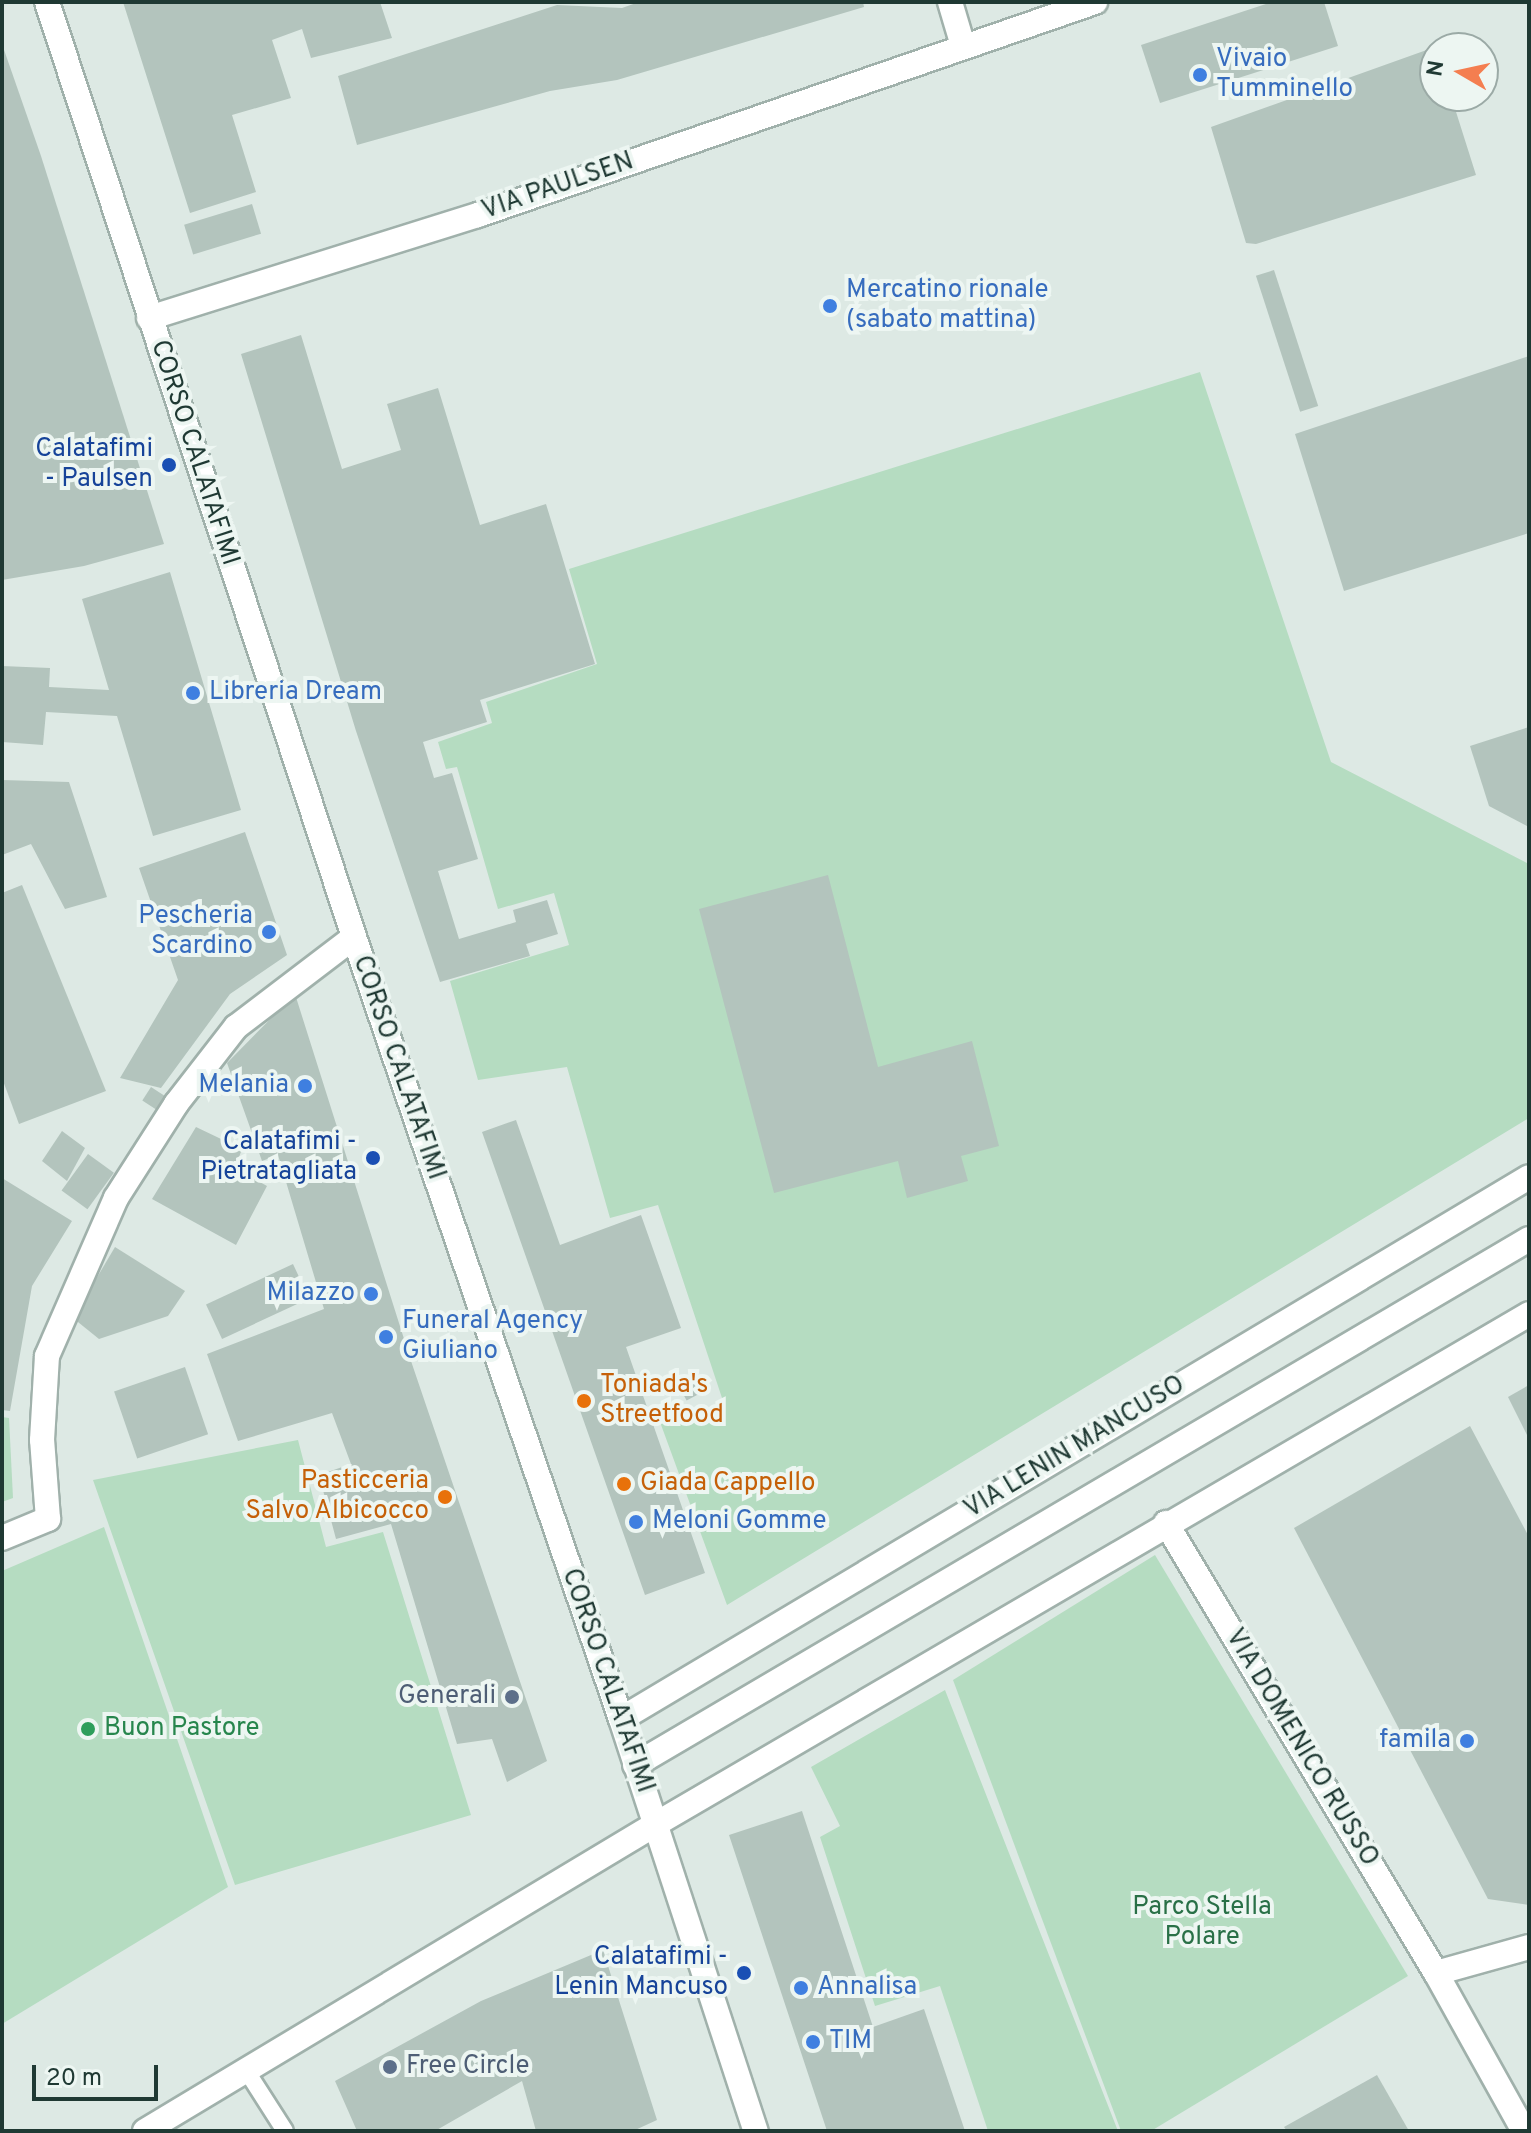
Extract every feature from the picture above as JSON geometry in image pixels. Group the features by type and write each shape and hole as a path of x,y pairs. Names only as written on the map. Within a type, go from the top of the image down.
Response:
{"street":[{"name":"CORSO CALATAFIMI","path":"47,2 354,937 621,1719 756,2131"},
{"path":"950,2 963,46"},
{"name":"VIA PAULSEN","path":"149,318 478,215 1095,2"},
{"path":"2,1538 48,1519 42,1440 47,1356 116,1198 176,1104 236,1027 354,937"},
{"name":"VIA LENIN MANCUSO","path":"621,1719 1529,1177"},
{"name":"VIA LENIN MANCUSO","path":"635,1765 1529,1239"},
{"path":"145,2131 656,1824 1166,1523 1529,1314"},
{"name":"VIA DOMENICO RUSSO","path":"1166,1523 1436,1973 1524,2131"},
{"path":"1436,1973 1529,1947"}],"lane":[{"path":"246,2070 285,2131"}],"green space":[{"path":"1200,372 1331,762 1529,864 1529,1118 727,1605 660,1422 724,1404 658,1205 610,1218 567,1067 478,1080 450,981 569,945 554,893 498,909 457,767 446,769 438,742 492,723 486,702 597,664 569,569"},
{"path":"2,1417 9,1418 13,1498 2,1502"},
{"path":"298,1440 326,1547 383,1532 471,1815 235,1885 93,1480"},
{"name":"Buon Pastore","path":"104,1527 228,1887 2,2024 2,1571"},
{"name":"Parco Stella Polare","path":"1155,1555 1408,1976 1151,2131 1121,2131 953,1680"},
{"path":"945,1690 1118,2131 988,2131 940,1986 875,2006 820,1837 840,1826 811,1767"}],"building":[{"path":"123,2 380,2 392,38 311,58 302,29 272,40 291,98 232,115 256,192 190,213"},
{"path":"639,2 863,2 864,7 617,80 550,91 357,145 338,76 557,5 622,8"},
{"name":"Vivaio Tumminello","path":"1272,2 1324,2 1338,46 1160,103 1141,45"},
{"path":"2,44 41,156 164,544 84,566 2,580"},
{"path":"1419,53 1419,112 1456,112 1476,175 1256,244 1246,243 1211,127"},
{"path":"252,204 261,234 193,254 184,225"},
{"path":"1274,270 1318,406 1300,412 1256,276"},
{"path":"301,335 342,469 401,450 387,404 438,388 480,525 546,504 595,664 480,700 487,722 423,742 434,778 452,773 478,859 438,871 459,939 516,922 513,910 547,900 558,934 526,944 530,956 440,982 356,731 241,354"},
{"path":"1529,356 1529,533 1344,591 1295,434"},
{"path":"170,572 241,810 153,836 117,716 46,712 43,745 2,742 2,666 50,668 49,687 109,690 82,599"},
{"path":"1529,727 1529,827 1489,806 1470,746"},
{"path":"2,780 69,782 107,897 65,909 31,844 2,855"},
{"path":"245,832 287,955 230,994 161,1088 120,1078 178,980 139,868"},
{"path":"828,875 878,1067 972,1041 999,1146 961,1156 968,1181 907,1198 898,1161 774,1193 699,909"},
{"path":"22,885 106,1091 19,1124 2,1078 2,893"},
{"path":"295,994 411,1361 547,1761 507,1782 492,1739 457,1744 391,1524 336,1539 319,1475 351,1464 332,1413 238,1441 207,1354 324,1309 278,1155 262,1161 227,1063"},
{"path":"151,1087 165,1096 157,1110 142,1100"},
{"path":"516,1120 560,1245 641,1215 681,1328 626,1347 705,1573 645,1595 482,1132"},
{"path":"196,1127 242,1149 235,1168 267,1186 236,1245 152,1199"},
{"path":"62,1131 85,1148 67,1181 42,1161"},
{"path":"88,1154 114,1173 87,1209 62,1190"},
{"path":"2,1178 72,1221 32,1286 10,1411 2,1410"},
{"path":"115,1247 185,1291 168,1316 99,1339 73,1318"},
{"path":"293,1264 309,1298 222,1339 206,1305"},
{"path":"185,1367 208,1434 137,1459 114,1391"},
{"path":"698,1373 707,1390 687,1401 678,1384"},
{"path":"1529,1385 1529,1439 1508,1397"},
{"name":"famila","path":"1470,1426 1529,1537 1529,1905 1488,1899 1294,1528"},
{"path":"802,1811 873,2027 924,2009 965,2131 827,2131 729,1835"},
{"path":"603,1950 657,2120 633,2131 536,2131 522,2081 435,2131 357,2131 335,2081 481,2001"},
{"path":"1377,2075 1409,2131 1287,2131 1284,2127"}],"place":[{"name":"Vivaio Tumminello","path":"1200,75"},
{"name":"Mercatino rionale (sabato mattina)","path":"830,306"},
{"name":"Calatafimi - Paulsen","path":"169,465"},
{"name":"Libreria Dream","path":"193,693"},
{"name":"Pescheria Scardino","path":"269,932"},
{"name":"Melania","path":"305,1086"},
{"name":"Calatafimi - Pietratagliata","path":"373,1158"},
{"name":"Milazzo","path":"371,1294"},
{"name":"Funeral Agency Giuliano","path":"386,1337"},
{"name":"Toniada's Streetfood","path":"584,1401"},
{"name":"Giada Cappello","path":"624,1484"},
{"name":"Pasticceria Salvo Albicocco","path":"445,1497"},
{"name":"Meloni Gomme","path":"636,1522"},
{"name":"Generali","path":"512,1697"},
{"name":"Buon Pastore","path":"88,1729"},
{"name":"famila","path":"1467,1741"},
{"name":"Calatafimi - Lenin Mancuso","path":"744,1973"},
{"name":"Annalisa","path":"801,1988"},
{"name":"TIM","path":"813,2042"},
{"name":"Free Circle","path":"390,2067"}]}
